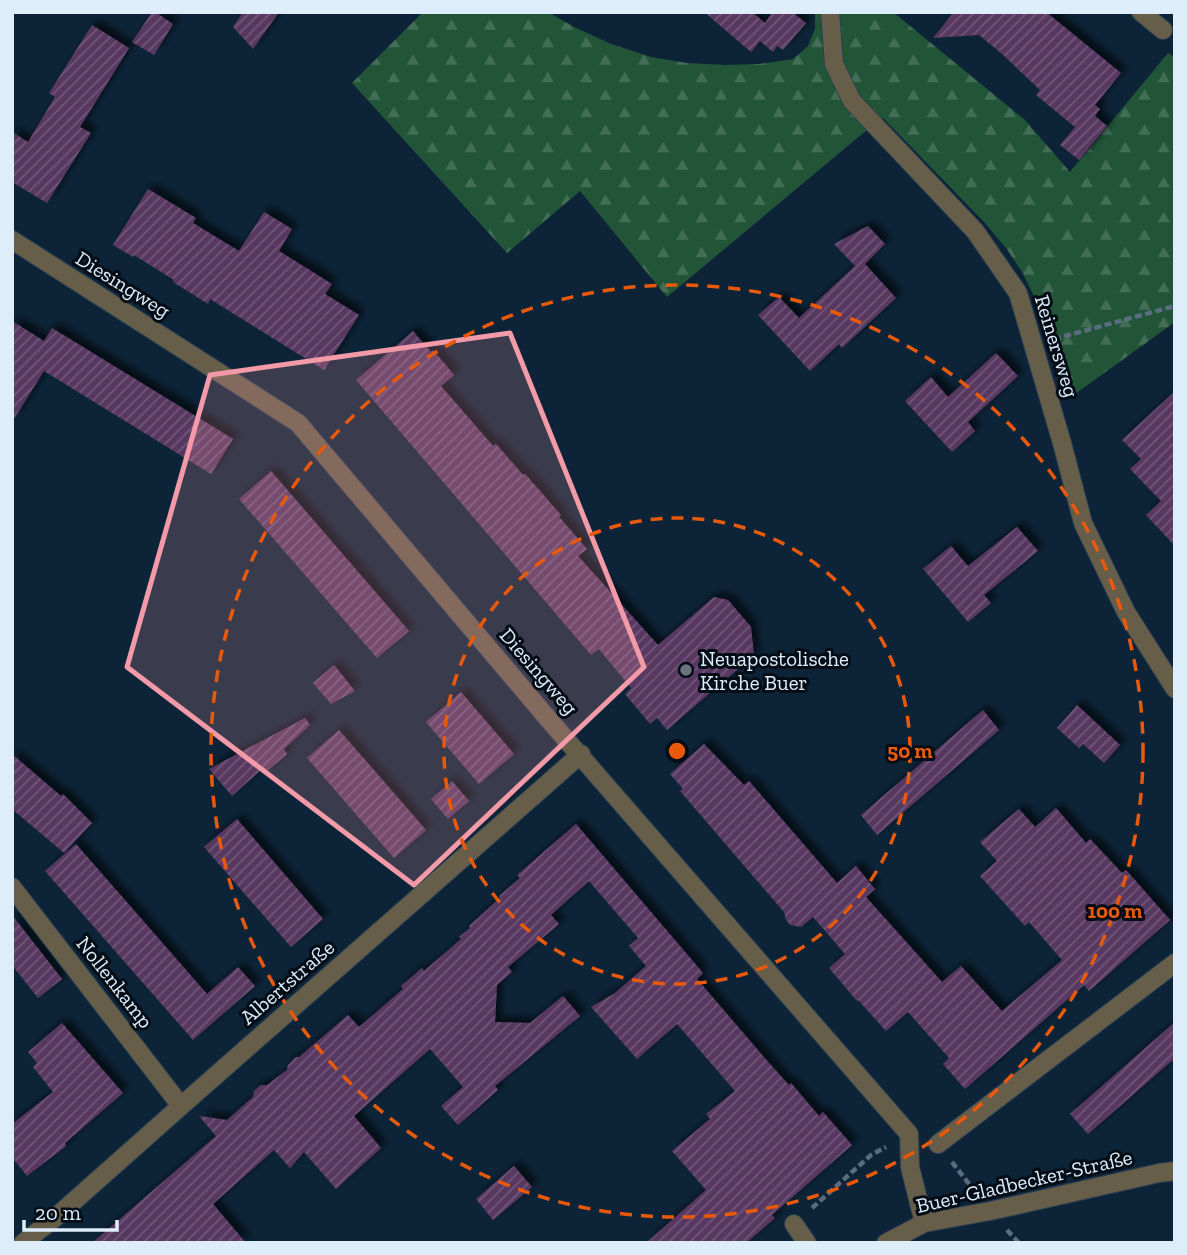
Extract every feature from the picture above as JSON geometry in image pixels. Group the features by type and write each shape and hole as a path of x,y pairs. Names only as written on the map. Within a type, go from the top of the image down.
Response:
{"street":[{"name":"Reinersweg","path":"830,12 834,64 852,101 975,231 1018,293 1083,523 1126,612 1175,689"},
{"path":"1141,12 1163,30"},
{"name":"Diesingweg","path":"12,240 298,423 550,721 909,1134"},
{"name":"Albertstraße","path":"23,1243 56,1217 581,754"},
{"name":"Nollenkamp","path":"12,887 181,1106"},
{"path":"938,1144 1175,963"},
{"path":"909,1134 909,1167 924,1223"},
{"name":"Buer-Gladbecker-Straße","path":"886,1243 924,1223 1175,1171"},
{"path":"794,1224 807,1243"}],"path":[{"path":"1034,343 1069,336 1175,306"},
{"path":"794,1224 871,1156 909,1134"}],"highlighted area":[{"path":"510,333 644,667 414,885 127,667 210,375"}],"green space":[{"path":"423,12 548,12 611,44 651,57 724,65 793,59 808,46 815,29 815,12 893,12 1025,120 1070,172 1168,53 1175,58 1175,322 1075,394 1061,391 1035,298 1022,272 985,223 883,118 667,297 580,191 507,253 352,83"}],"building":[{"path":"152,12 173,24 154,55 132,42"},
{"path":"243,12 279,12 253,49 233,27"},
{"path":"704,12 752,12 765,23 773,12 792,12 806,23 783,50 777,46 773,52 760,41 751,52"},
{"path":"952,12 1046,12 1121,73 1095,105 1100,109 1095,116 1107,126 1079,160 1060,145 1075,127 1036,95 1040,90 1002,54 979,35 933,38"},
{"path":"92,25 129,48 80,127 91,133 47,203 12,182 12,132 28,142 55,97 49,93"},
{"path":"148,189 196,218 193,223 239,251 264,212 292,229 279,251 332,284 325,294 359,315 324,370 210,299 208,304 134,255 133,257 113,245"},
{"path":"868,226 885,244 865,264 896,298 842,348 839,344 810,371 758,315 779,297 799,318 855,266 834,244"},
{"path":"12,321 44,341 52,328 233,439 211,474 44,371 12,422"},
{"path":"413,331 454,375 441,386 493,446 496,444 561,515 559,517 587,549 578,556 658,645 714,597 728,600 751,627 754,655 667,730 657,718 650,724 625,694 631,688 599,649 591,655 356,380"},
{"path":"996,353 1018,376 968,422 975,431 952,452 905,401 931,377 948,397"},
{"path":"1175,391 1175,546 1146,515 1161,501 1130,469 1141,459 1122,440"},
{"path":"271,471 409,631 377,658 239,499"},
{"path":"1017,527 1038,551 984,595 991,603 968,622 923,569 951,546 968,566"},
{"path":"334,665 355,691 331,704 313,683"},
{"path":"461,692 514,754 479,784 426,722"},
{"path":"1077,705 1120,745 1104,763 1083,744 1079,748 1057,728"},
{"path":"983,710 999,730 877,835 861,815"},
{"path":"305,718 310,725 284,749 287,754 266,772 262,769 232,796 209,769"},
{"path":"339,730 426,830 394,858 307,758"},
{"path":"704,744 744,785 749,781 837,883 856,866 875,889 866,897 942,982 961,966 1002,1011 1062,960 1029,922 1025,926 980,876 997,861 980,842 1019,809 1035,827 1056,808 1086,843 1090,839 1122,873 1126,870 1170,920 1089,991 1084,985 965,1089 943,1064 949,1058 908,1012 886,1031 857,1001 829,968 845,954 813,917 801,927 790,925 784,912 680,791 683,789 670,774"},
{"path":"12,754 61,796 63,794 92,823 64,853 12,809"},
{"path":"452,781 469,801 448,819 431,799"},
{"path":"237,819 323,919 291,947 204,847"},
{"path":"576,824 703,973 697,979 769,1063 789,1085 791,1083 819,1116 823,1112 852,1145 772,1215 775,1218 746,1243 646,1243 706,1190 672,1151 710,1119 706,1114 735,1091 677,1024 637,1059 591,1007 615,993 646,966 629,946 638,938 589,881 551,915 559,924 508,967 512,972 497,985 495,1022 530,1023 563,996 580,1016 495,1086 498,1090 458,1125 441,1106 463,1087 430,1049 354,1116 381,1148 336,1189 304,1152 290,1168 274,1150 213,1204 246,1243 92,1243 216,1136 199,1116 227,1120 253,1097 254,1091 287,1070 296,1057 348,1015 359,1027 403,989 401,986 422,968 424,971 461,939 459,937 469,926 520,878 517,875"},
{"path":"76,844 207,994 238,967 255,986 193,1040 45,871"},
{"path":"12,915 62,979 38,998 12,965"},
{"path":"1175,1022 1175,1058 1088,1134 1070,1114"},
{"path":"62,1023 123,1093 65,1143 66,1146 27,1176 12,1157 12,1124 53,1092 33,1067 37,1063 28,1052"},
{"path":"514,1166 532,1187 493,1220 476,1199"}],"place":[{"name":"Neuapostolische Kirche Buer","path":"686,670"}]}
